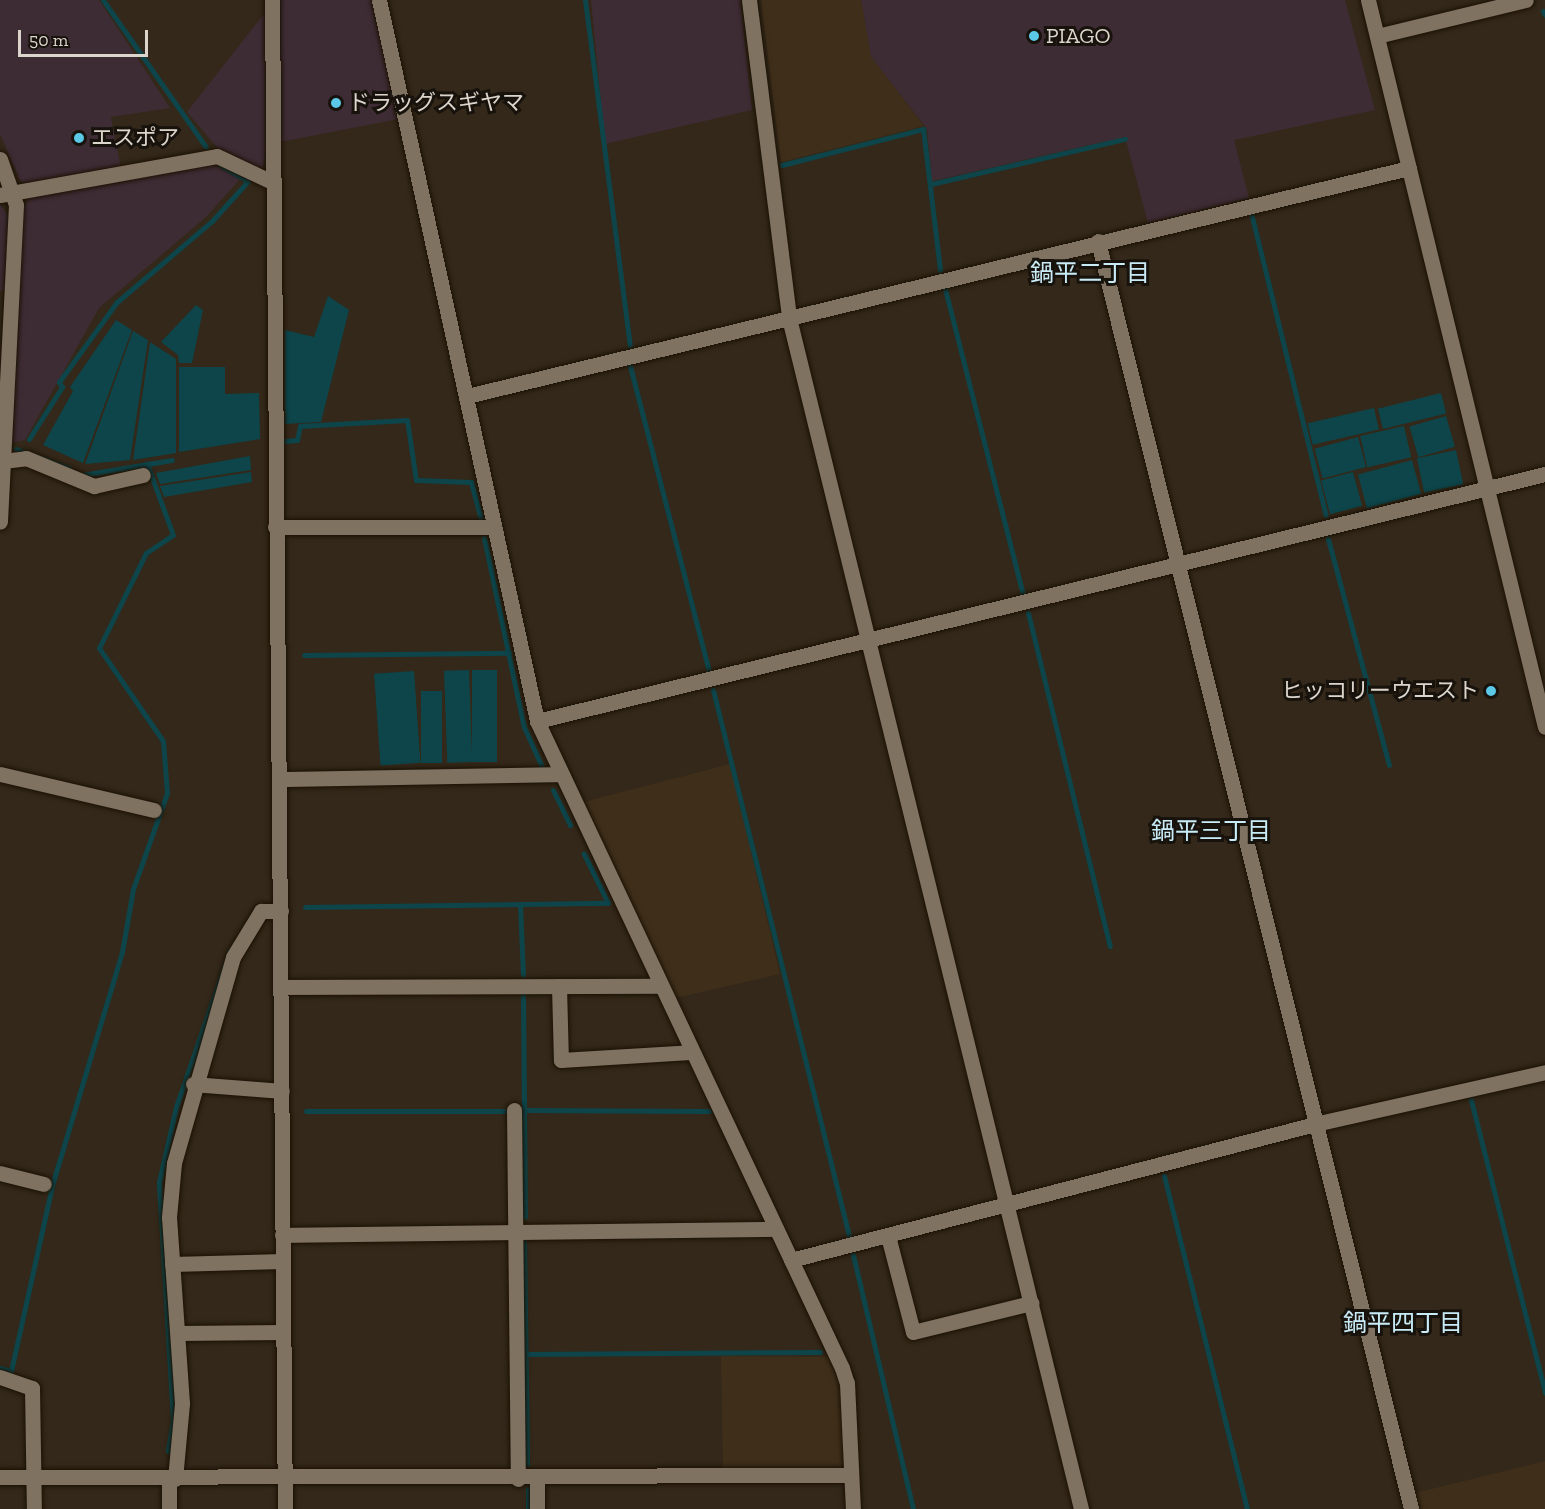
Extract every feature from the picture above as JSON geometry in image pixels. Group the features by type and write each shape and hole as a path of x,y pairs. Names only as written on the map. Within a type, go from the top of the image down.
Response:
{"street":[{"path":"272,0 285,1509"},
{"path":"380,0 537,721 559,774 658,986 791,1260 847,1383 853,1509"},
{"path":"749,0 789,318 1081,1509"},
{"path":"1368,0 1545,727"},
{"path":"1377,36 1526,0"},
{"path":"6,194 217,156 272,182"},
{"path":"0,159 6,194 3,461 0,522"},
{"path":"467,396 1098,241 1408,168"},
{"path":"1098,241 1411,1509"},
{"path":"3,461 26,458 94,486 142,475"},
{"path":"537,721 1545,474"},
{"path":"275,527 493,527"},
{"path":"0,774 154,810"},
{"path":"279,779 559,774"},
{"path":"169,1509 182,1403 172,1264 170,1184 194,1084 233,957 261,911 281,911"},
{"path":"559,986 561,1060 690,1052"},
{"path":"282,987 658,986"},
{"path":"791,1260 1315,1124 1545,1072"},
{"path":"194,1084 282,1090"},
{"path":"514,1110 518,1479"},
{"path":"0,1173 44,1184"},
{"path":"282,1235 776,1229"},
{"path":"888,1236 913,1332 1031,1303"},
{"path":"172,1264 283,1261"},
{"path":"178,1333 283,1332"},
{"path":"0,1377 32,1388 34,1509"},
{"path":"0,1477 285,1480 851,1475"},
{"path":"537,1479 537,1509"}],"shaded area":[{"path":"0,0 99,0 170,108 111,117 121,168 26,184 20,180 0,134"},
{"path":"279,0 373,0 399,119 280,142"},
{"path":"591,0 740,0 752,110 605,144"},
{"path":"761,0 861,0 871,57 924,126 781,162"},
{"path":"861,0 1345,0 1375,110 1234,140 1249,198 1148,223 1125,137 932,181 927,129 871,57"},
{"path":"267,10 267,143 262,171 221,152 187,112"},
{"path":"208,162 240,179 206,217 99,308 25,440 10,443 15,301 23,209 30,197"},
{"path":"0,204 9,217 4,290 0,291"},
{"path":"730,764 780,974 675,998 580,803"},
{"path":"721,1356 828,1357 840,1383 847,1468 723,1470"},
{"path":"1545,1461 1545,1509 1419,1509 1415,1493"}],"water":[{"path":"328,296 349,310 321,422 285,424 285,330 314,337"},
{"path":"196,305 203,310 192,363 179,363 178,355 161,342"},
{"path":"116,320 132,330 83,463 43,445 73,391 70,387"},
{"path":"133,331 148,340 130,460 85,464"},
{"path":"150,342 176,359 176,453 133,460"},
{"path":"179,367 225,367 225,394 259,393 260,439 179,452"},
{"path":"1441,393 1446,413 1383,429 1378,409"},
{"path":"1374,408 1379,429 1313,445 1308,423"},
{"path":"1446,416 1455,447 1418,457 1409,426"},
{"path":"1404,426 1411,457 1367,467 1360,436"},
{"path":"1358,437 1366,467 1323,479 1315,449"},
{"path":"1456,450 1463,484 1424,493 1417,458"},
{"path":"250,456 251,470 160,484 156,473"},
{"path":"1412,460 1421,494 1367,508 1358,474"},
{"path":"251,472 252,482 164,497 160,486"},
{"path":"1353,472 1362,506 1330,514 1321,481"},
{"path":"469,670 472,762 447,763 444,671"},
{"path":"472,670 497,670 497,762 472,762"},
{"path":"414,671 420,763 381,766 374,674"},
{"path":"421,691 442,691 442,763 421,763"}],"waterway":[{"path":"103,0 206,147"},
{"path":"585,0 630,345"},
{"path":"1543,11 1545,15"},
{"path":"782,165 923,129 940,270"},
{"path":"931,184 1125,139"},
{"path":"29,439 62,387 59,382 117,302 212,221 248,181 220,165"},
{"path":"1251,213 1326,515"},
{"path":"945,289 1023,594"},
{"path":"630,366 709,672"},
{"path":"285,441 297,440 300,426 407,420 416,480 471,482 481,519"},
{"path":"16,449 69,468"},
{"path":"82,475 172,460"},
{"path":"0,1368 11,1371 53,1182 122,952 133,889 167,793 163,741 99,648 146,553 173,535 147,464"},
{"path":"484,538 524,727 542,767"},
{"path":"1328,539 1389,765"},
{"path":"1028,613 1110,946"},
{"path":"304,655 509,653"},
{"path":"713,690 850,1240"},
{"path":"553,790 570,825"},
{"path":"305,907 608,903 584,854"},
{"path":"520,904 523,975"},
{"path":"168,1451 173,1420 159,1182 176,1107 230,949"},
{"path":"523,995 525,1217"},
{"path":"1471,1100 1545,1393"},
{"path":"524,1110 709,1111"},
{"path":"306,1111 506,1111"},
{"path":"1164,1176 1247,1509"},
{"path":"524,1240 527,1464"},
{"path":"853,1255 913,1509"},
{"path":"526,1354 820,1352"},
{"path":"528,1489 528,1509"}],"place":[{"name":"PIAGO","path":"1034,36"},
{"name":"ドラッグスギヤマ","path":"336,103"},
{"name":"エスポア","path":"79,138"},
{"name":"ヒッコリーウエスト","path":"1491,691"}],"district":[{"name":"鍋平二丁目","path":"1090,273"},
{"name":"鍋平三丁目","path":"1211,831"},
{"name":"鍋平四丁目","path":"1403,1323"}]}
